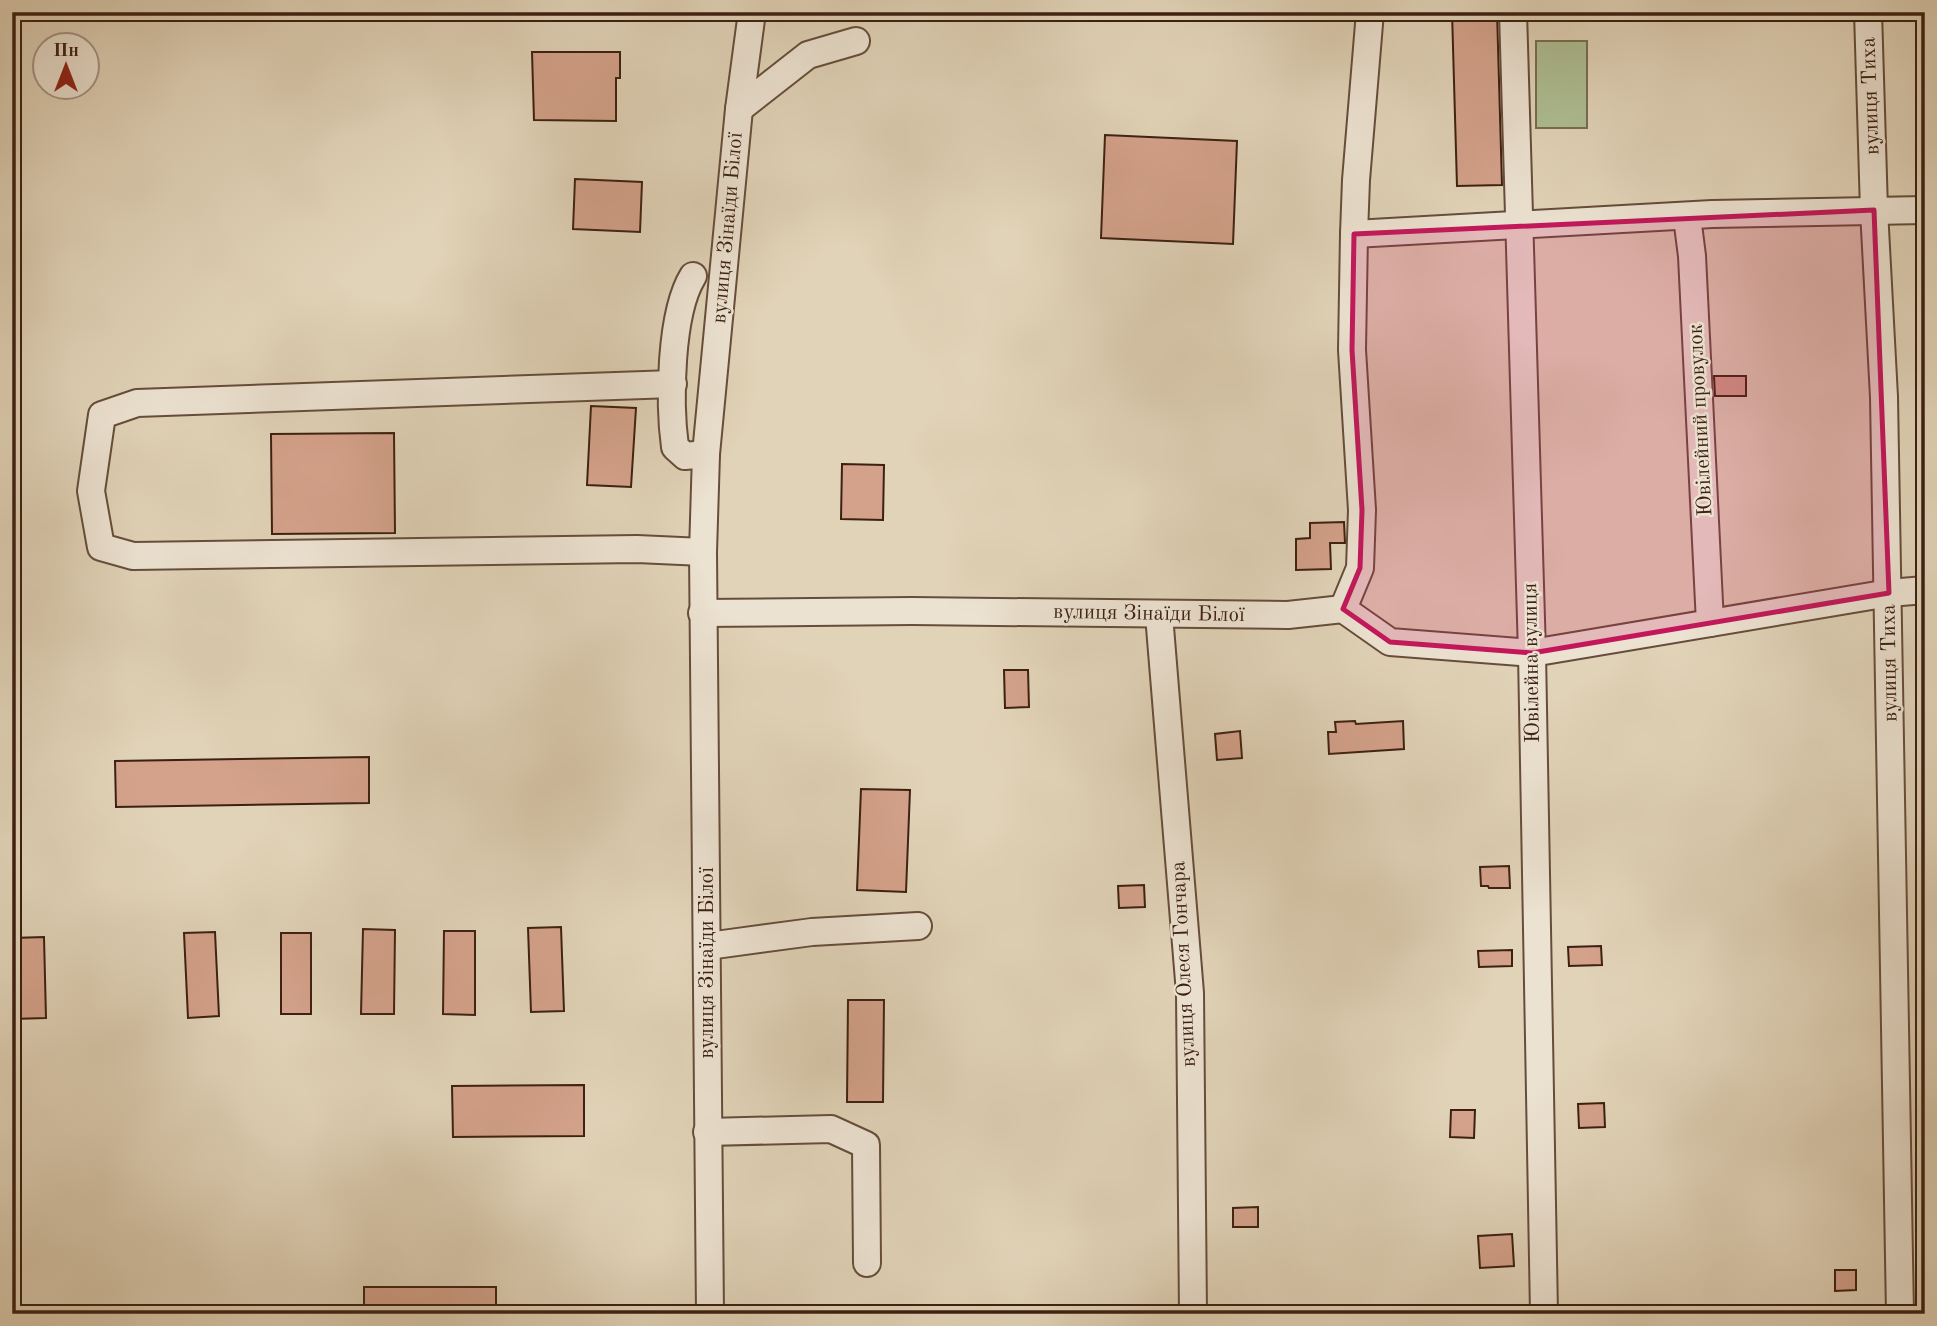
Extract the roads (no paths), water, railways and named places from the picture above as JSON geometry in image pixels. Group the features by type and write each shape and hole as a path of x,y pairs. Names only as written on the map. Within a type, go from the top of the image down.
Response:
{"street":[{"name":"вулиця Зінаїди Білої","path":"710,1314 708,946 702,613 706,454 739,109 752,12"},
{"path":"1370,12 1354,234 1352,350 1362,510 1360,568 1343,609 1390,642 1532,653 1889,593 1925,590"},
{"name":"Ювілейна вулиця","path":"1513,12 1532,653 1544,1314"},
{"name":"вулиця Тиха","path":"1868,12 1889,593 1900,1314"},
{"path":"739,109 808,55 856,41"},
{"path":"1354,234 1576,221 1925,210"},
{"name":"Ювілейний провулок","path":"1687,217 1692,256 1710,623"},
{"path":"693,276 687,284 678,317 671,414 675,447 685,456 706,454"},
{"path":"673,384 137,403 102,415 91,491 101,547 133,556 637,549 703,552"},
{"name":"вулиця Зінаїди Білої","path":"702,613 912,611 1288,615 1343,609"},
{"name":"вулиця Олеся Гончара","path":"1158,615 1190,993 1193,1314"},
{"path":"708,946 812,932 918,926"},
{"path":"707,1132 831,1129 866,1145 867,1263"}]}
